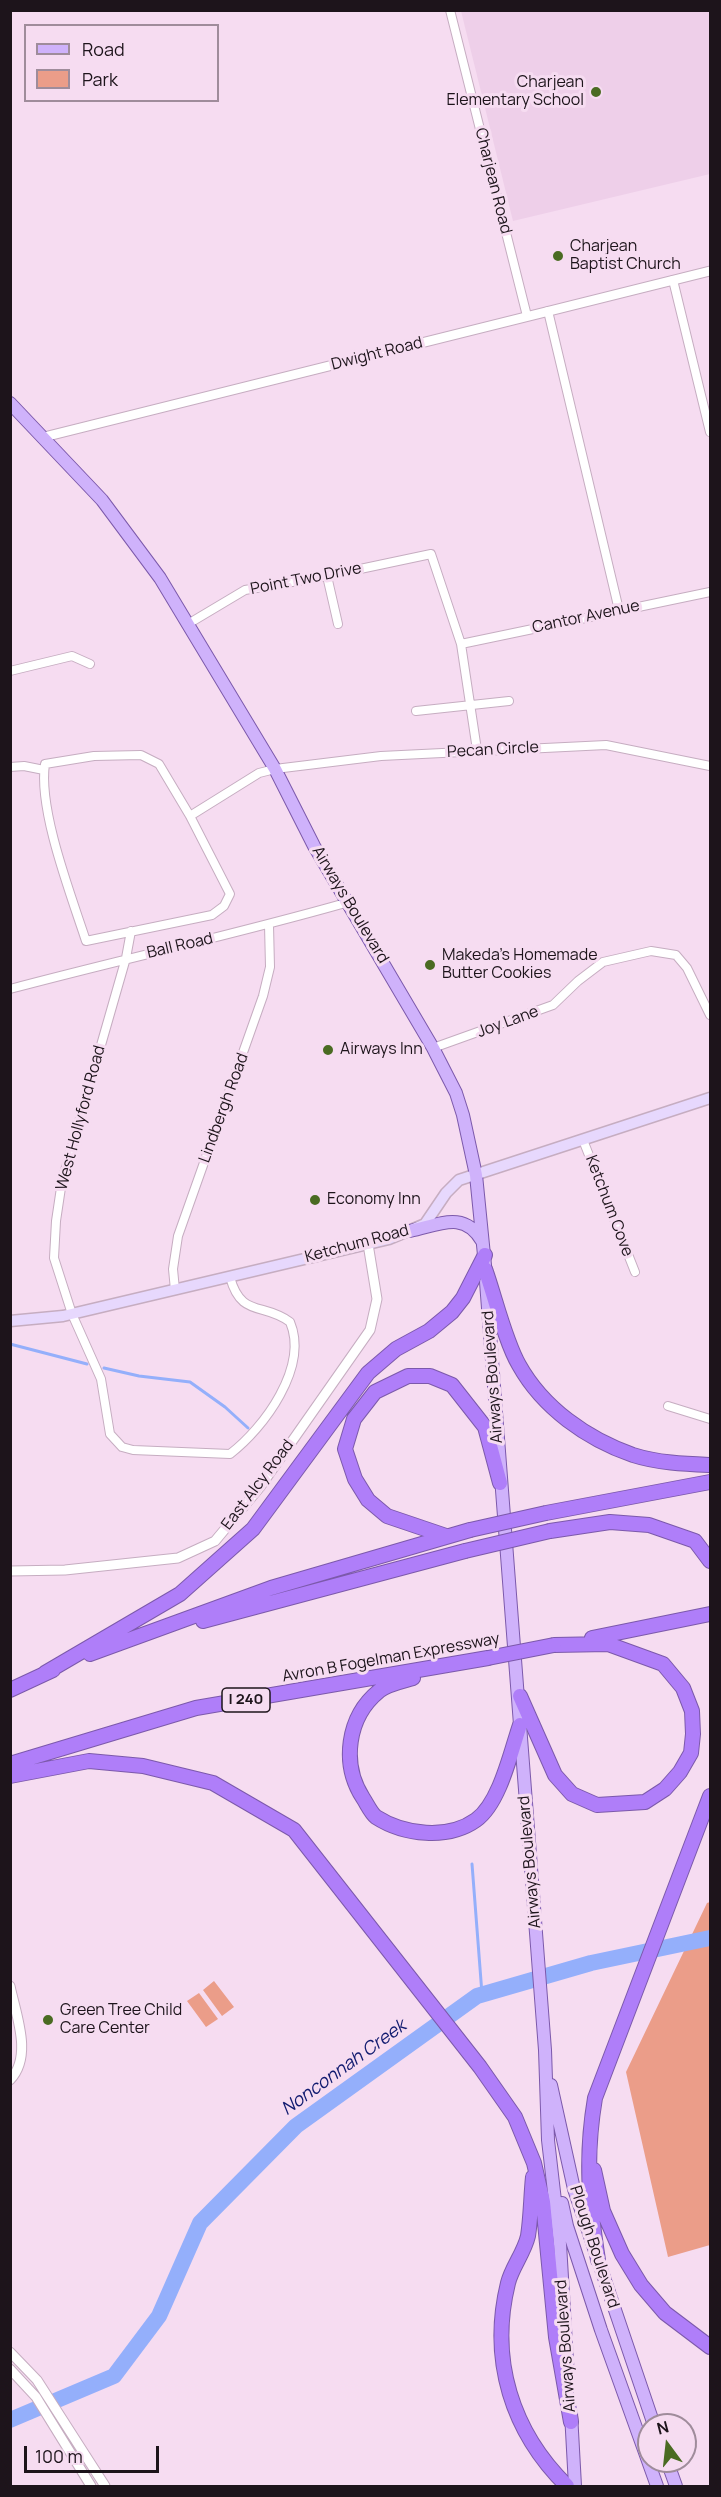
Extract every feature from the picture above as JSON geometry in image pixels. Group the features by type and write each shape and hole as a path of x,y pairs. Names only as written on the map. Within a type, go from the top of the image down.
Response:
{"highway":[{"path":"485,1256 518,1364 534,1389 556,1411 600,1440 633,1455 680,1464 711,1465"},
{"path":"10,1690 45,1673 180,1594 253,1529 368,1374 396,1349 429,1331 452,1312 463,1298 485,1256"},
{"path":"446,1536 387,1516 368,1500 355,1479 345,1449 354,1419 375,1392 408,1376 430,1376 452,1384 485,1427 500,1483"},
{"path":"45,1673 271,1588 446,1536 711,1482"},
{"path":"152,1632 219,1617 465,1551 550,1531 610,1522 649,1525 695,1541 711,1561"},
{"name":"Avron B Fogelman Expressway","path":"10,1764 196,1708 488,1658 707,1615"},
{"path":"520,1696 555,1775 572,1794 597,1805 645,1802 665,1789 680,1772 691,1754 692,1711 683,1688 663,1664 608,1644 555,1645"},
{"path":"454,1664 380,1689 360,1711 349,1741 350,1761 354,1783 374,1816 409,1832 447,1832 477,1819 497,1794 520,1725"},
{"path":"10,1776 89,1761 143,1766 213,1783 294,1830 480,2067 515,2117 534,2163 543,2202 556,2337 571,2422"},
{"path":"598,2260 588,2198 588,2141 594,2098 711,1796"},
{"path":"696,1837 711,1809"},
{"path":"588,2141 603,2211 627,2262 641,2285 665,2313 711,2347"},
{"path":"534,2163 527,2238 508,2282 502,2324 502,2353 507,2390 520,2421 541,2460 567,2487"}],"main road":[{"name":"Airways Boulevard","path":"10,403 44,436 102,500 160,578 275,769 314,846 433,1048 459,1100 476,1175 485,1256 500,1483 520,1696 520,1725 545,2050 548,2140 560,2244 575,2487"},
{"name":"Ketchum Road","path":"10,1321 72,1314 410,1232 424,1224 446,1193 459,1180 711,1098"},
{"path":"410,1232 457,1221 469,1225 485,1256"},
{"name":"Plough Boulevard","path":"546,2066 574,2189 650,2413"},
{"name":"Plough Boulevard","path":"548,2140 567,2226 657,2487"}],"street":[{"name":"Charjean Road","path":"450,10 527,316"},
{"name":"Dwight Road","path":"44,436 711,271"},
{"path":"673,280 707,401 711,432"},
{"path":"548,311 619,610"},
{"name":"Point Two Drive","path":"188,624 245,590 327,576 431,554 461,644"},
{"path":"327,576 338,624"},
{"name":"Cantor Avenue","path":"461,644 711,592"},
{"path":"461,644 477,750"},
{"path":"10,671 72,656 90,663"},
{"path":"416,711 509,701"},
{"name":"Pecan Circle","path":"190,816 259,773 381,756 606,745 711,766"},
{"path":"141,755 159,764 190,816 231,894 224,906 212,915 86,941 49,819 45,764 94,756 141,755"},
{"path":"10,766 44,770"},
{"name":"Ball Road","path":"10,989 126,958 269,925 349,902"},
{"name":"Lindbergh Road","path":"175,1290 173,1269 178,1236 263,996 270,967 269,925"},
{"name":"West Hollyford Road","path":"131,932 126,958 62,1181 56,1221 54,1258 72,1314 101,1379 109,1428 116,1443 133,1450 230,1454 268,1414 289,1375 293,1356 292,1326 286,1319 254,1308 237,1298 230,1277"},
{"name":"Joy Lane","path":"433,1048 552,1005 603,962 651,951 676,955 687,968 711,1015"},
{"name":"Ketchum Cove","path":"583,1140 635,1272"},
{"name":"East Alcy Road","path":"10,1571 65,1570 178,1558 215,1541 260,1487 370,1330 377,1299 368,1244"},
{"path":"668,1406 711,1419"},
{"path":"10,1986 22,2043 18,2071 10,2080"},
{"path":"10,2352 37,2380 105,2487"},
{"path":"10,2369 36,2397 91,2487"}],"shaded area":[{"name":"Charjean Elementary School","path":"461,11 710,11 710,174 513,221"}],"green space":[{"path":"710,1902 710,2245 668,2257 626,2072 707,1903"},
{"path":"214,1981 234,2007 222,2016 203,1990"},
{"path":"199,1993 218,2019 206,2027 187,2001"}],"waterway":[{"path":"10,1344 87,1364"},
{"path":"104,1368 139,1376 190,1382 225,1407 248,1428"},
{"path":"472,1864 482,1994"},
{"name":"Nonconnah Creek","path":"10,2420 114,2376 159,2316 200,2223 296,2126 477,1996 591,1963 710,1938"}],"place":[{"name":"Charjean Elementary School","path":"596,92"},
{"name":"Charjean Baptist Church","path":"558,256"},
{"name":"Makeda’s Homemade Butter Cookies","path":"430,965"},
{"name":"Airways Inn","path":"328,1050"},
{"name":"Economy Inn","path":"315,1200"},
{"name":"Green Tree Child Care Center","path":"48,2020"}]}
